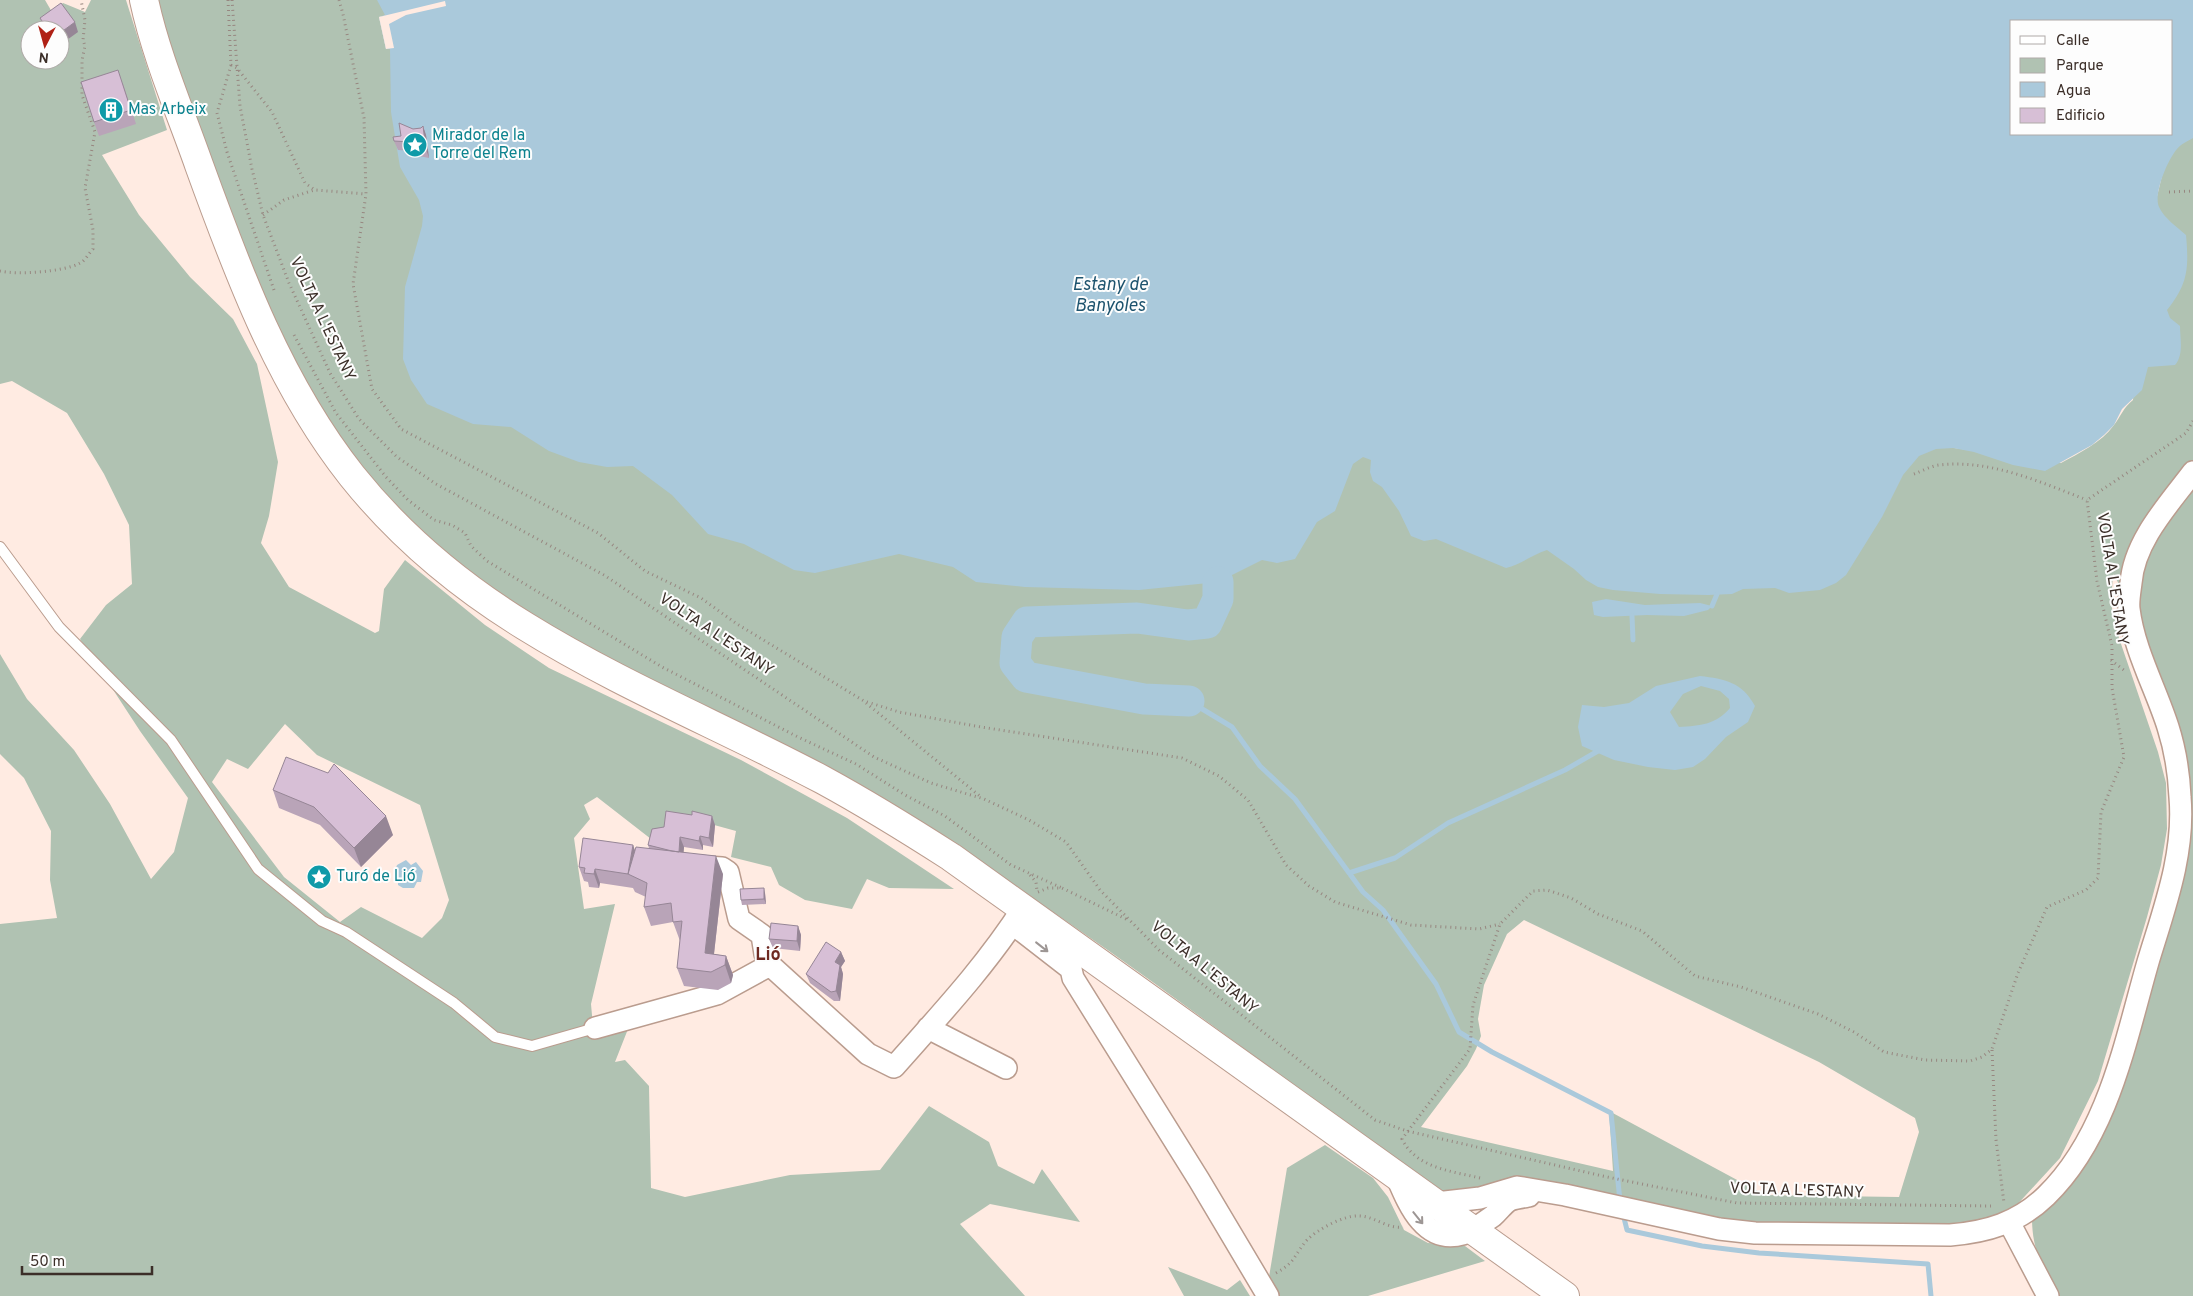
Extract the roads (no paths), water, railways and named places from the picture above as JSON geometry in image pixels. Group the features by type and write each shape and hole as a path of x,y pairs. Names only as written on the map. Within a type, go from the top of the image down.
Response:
{"main road":[{"path":"144,0 159,53 250,297 281,363 310,414 351,474 388,518 434,561 479,596 523,626 563,649 822,780 880,812 951,857 1018,916 1072,956 1100,963 1396,1175 1430,1214 1472,1229 1565,1296"}],"street":[{"path":"1430,1214 1481,1188 1517,1187 1719,1229 1755,1233 1950,1235 1975,1233 2009,1211 2026,1213 2047,1194 2080,1152 2096,1122 2111,1087 2177,865 2181,799 2176,768 2168,729 2137,644 2129,608 2131,579 2137,556 2151,529 2193,472"},
{"path":"674,865 722,868 728,872 739,919 762,935 765,954 770,965 868,1054 894,1067 953,1001 1018,916"},
{"path":"1072,956 1073,978 1263,1289"},
{"path":"1081,990 1100,963"},
{"path":"595,1028 717,994 770,965"},
{"path":"928,1028 1006,1068"},
{"path":"1472,1229 1481,1188"},
{"path":"1472,1229 1502,1208 1510,1200 1543,1192"},
{"path":"1502,1208 1500,1228 1505,1253"},
{"path":"2009,1211 2048,1296"}],"lane":[{"path":"0,547 59,627 171,740 258,869 322,921 346,932 454,1003 495,1037 532,1046 595,1028"}],"water":[{"name":"Estany de Banyoles","path":"377,0 2193,0 2193,138 2179,147 2173,154 2162,177 2158,194 2159,207 2164,215 2186,235 2186,275 2179,292 2167,310 2170,318 2180,326 2181,351 2175,365 2148,367 2142,390 2122,409 2114,425 2104,435 2092,445 2045,471 2013,465 1974,452 1953,448 1936,449 1919,456 1903,475 1882,517 1846,575 1836,583 1820,590 1789,593 1775,588 1743,589 1732,594 1708,595 1660,594 1613,590 1598,587 1586,580 1547,550 1506,568 1436,539 1424,541 1411,536 1399,511 1382,487 1373,481 1370,472 1371,460 1363,457 1353,464 1335,511 1317,522 1295,559 1277,563 1262,560 1218,582 1139,590 1025,587 976,582 953,567 899,554 815,573 794,570 744,544 708,534 672,495 633,466 607,467 579,462 549,451 511,427 473,424 427,404 411,380 403,359 405,287 423,216 419,200 400,167 391,112 390,49 386,49 379,17 385,15"},
{"path":"1606,599 1645,605 1700,603 1712,606 1708,610 1684,616 1603,617 1594,615 1592,602"},
{"path":"1700,676 1725,680 1744,692 1755,706 1748,722 1726,737 1705,759 1693,767 1675,770 1648,767 1614,760 1582,746 1578,727 1582,705 1604,707 1629,703 1656,686","holes":["1701,686 1720,691 1729,699 1730,708 1720,718 1708,723 1679,727 1670,712 1683,694"]},
{"path":"406,860 411,865 416,862 423,871 421,882 417,882 414,888 403,888 398,885 398,877 394,874 397,865"}],"waterway":[{"path":"1189,701 1144,699 1026,677 1015,663 1017,637 1027,622 1137,618 1188,625 1207,623 1218,599 1218,582"},
{"path":"1712,606 1717,594"},
{"path":"1632,616 1633,640"},
{"path":"1189,701 1232,727 1260,766 1295,799 1363,892 1383,910 1436,984 1459,1032 1492,1052 1611,1113 1620,1201"},
{"path":"1349,873 1395,858 1448,823 1565,770 1598,751"},
{"path":"1623,1214 1627,1230 1702,1246 1759,1253 1928,1264 1931,1296"}],"place":[{"name":"Mas Arbeix","path":"111,110"},
{"name":"Mirador de la Torre del Rem","path":"415,145"},
{"name":"Turó de Lió","path":"319,877"}],"district":[{"name":"Lió","path":"768,955"}]}
